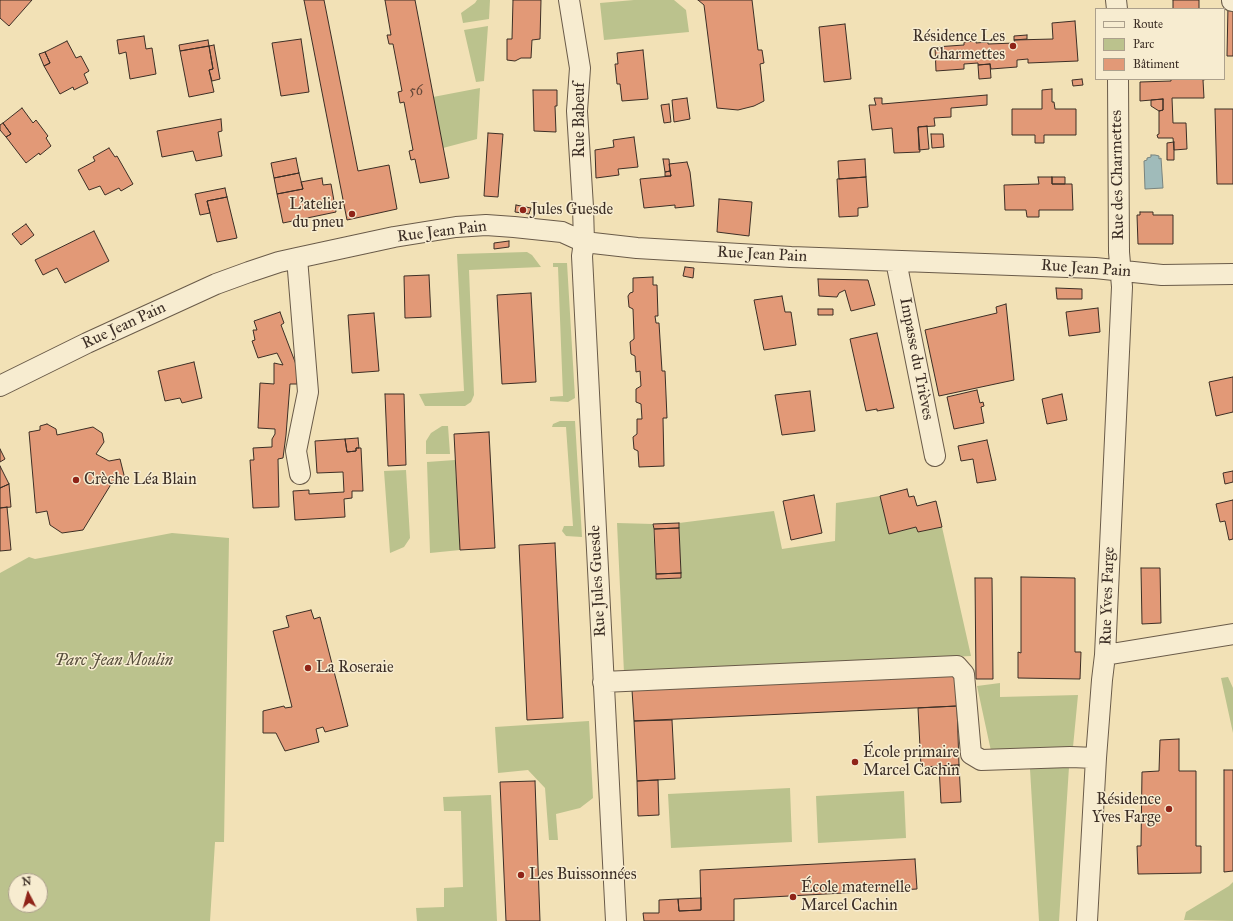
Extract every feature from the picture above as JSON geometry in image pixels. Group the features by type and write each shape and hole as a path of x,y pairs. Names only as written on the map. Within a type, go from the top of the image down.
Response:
{"street":[{"name":"Rue Babeuf","path":"569,0 580,68 577,110 584,242"},
{"name":"Rue des Charmettes","path":"1118,80 1120,261"},
{"name":"Rue Jean Pain","path":"0,386 87,342 216,284 280,262 394,237 456,227 486,225 514,227 562,232 584,242 637,248 703,252 791,257 1095,268 1120,261 1162,275 1233,274"},
{"name":"Rue Jules Guesde","path":"584,242 582,256 616,921"},
{"path":"297,258 308,392 296,451 300,474"},
{"name":"Impasse du Trièves","path":"896,261 935,456"},
{"name":"Rue Yves Farge","path":"1087,921 1096,758 1105,655 1122,287 1120,261"},
{"path":"1105,655 1233,634"},
{"path":"603,682 957,666 964,674 971,754 981,760 1070,757 1096,758"}],"green space":[{"path":"477,0 490,0 489,19 463,23 461,13"},
{"path":"634,0 674,0 686,10 689,32 604,40 600,3"},
{"path":"488,26 484,81 476,82 464,30"},
{"path":"480,88 477,139 443,148 433,97"},
{"path":"527,252 532,255 541,267 469,270 474,395 471,402 465,406 425,406 419,394 464,391 457,254"},
{"path":"553,263 567,263 575,398 568,402 550,401 550,397 563,396 558,267 553,267"},
{"path":"560,421 575,421 582,537 566,536 562,531 564,526 573,526 566,427 552,427 553,424"},
{"path":"442,426 448,426 450,454 426,454 426,441 431,433"},
{"path":"455,460 460,550 430,553 427,462"},
{"path":"406,470 410,538 404,547 390,553 384,471"},
{"path":"880,496 889,534 916,527 918,532 942,527 971,656 624,673 617,523 653,524 656,579 681,578 679,523 774,511 782,549 835,541 836,503"},
{"name":"Parc Jean Moulin","path":"172,533 229,538 224,842 215,842 210,921 0,921 0,573 29,557 35,559"},
{"path":"1228,677 1233,688 1233,733 1221,678"},
{"path":"1000,683 1000,697 1078,695 1073,747 991,751 977,686"},
{"path":"589,721 593,798 580,808 556,814 558,840 549,840 545,788 528,770 498,773 495,727"},
{"path":"1069,767 1059,921 1039,921 1030,769"},
{"path":"790,788 792,842 671,848 668,794"},
{"path":"904,791 906,838 818,843 816,796"},
{"path":"491,795 497,921 417,921 416,908 444,907 444,888 463,887 461,811 444,811 443,797"},
{"path":"1233,882 1233,921 1184,920 1186,912 1229,886"}],"water":[{"path":"1151,155 1159,156 1159,159 1161,158 1163,188 1145,189 1144,161 1151,157"}],"building":[{"path":"0,0 32,0 9,26 0,18"},
{"path":"304,0 324,0 358,171 389,165 397,209 347,220"},
{"path":"385,0 415,0 449,178 420,183 415,159 411,160 409,151 413,150 404,102 400,103 398,92 402,91 393,44 389,44 387,35 391,35"},
{"path":"513,0 541,0 540,39 532,40 531,58 521,58 515,61 507,60 507,39 512,39"},
{"path":"698,0 752,0 758,50 762,50 764,63 760,64 764,101 754,106 738,110 717,108 704,5"},
{"path":"1173,0 1199,0 1199,8 1173,8"},
{"path":"1228,6 1233,6 1233,56 1227,56"},
{"name":"Résidence Les Charmettes","path":"1075,21 1078,61 1028,63 1028,59 1017,60 1017,67 991,69 990,64 978,65 978,63 964,64 964,69 936,71 935,47 964,45 964,42 976,41 976,43 988,42 988,44 1015,43 1014,40 1053,39 1052,23"},
{"path":"845,24 851,79 824,82 819,27"},
{"path":"1027,35 1027,39 1014,40 1014,36"},
{"path":"144,36 146,49 152,48 156,74 130,79 126,52 119,54 117,40"},
{"path":"301,39 309,92 281,96 272,43"},
{"path":"208,40 209,46 180,51 179,45"},
{"path":"67,41 76,58 81,56 89,71 84,74 88,83 74,90 73,87 60,94 44,66 50,63 45,52"},
{"path":"214,45 220,79 212,81 209,70 213,69 209,46"},
{"path":"209,46 213,69 209,70 214,92 189,97 180,51"},
{"path":"643,50 648,99 622,101 620,84 617,84 615,64 618,64 617,53"},
{"path":"45,52 50,63 44,66 39,54"},
{"path":"990,64 991,78 979,79 978,65"},
{"path":"1082,79 1083,85 1073,86 1072,80"},
{"path":"1203,80 1204,98 1172,98 1173,123 1186,123 1187,149 1174,150 1173,138 1158,138 1159,111 1163,110 1163,99 1140,101 1140,82"},
{"path":"1052,89 1052,102 1054,102 1055,109 1076,109 1076,135 1044,135 1044,143 1035,143 1035,135 1012,135 1012,109 1042,109 1042,90"},
{"path":"533,90 557,90 557,106 555,106 556,132 534,131"},
{"path":"987,95 987,105 951,108 951,117 934,118 935,126 918,127 920,152 894,153 892,128 872,130 869,105 876,105 874,98 882,98 882,104"},
{"path":"687,98 690,119 674,122 672,100"},
{"path":"1163,99 1163,110 1159,111 1151,106 1151,100"},
{"path":"669,104 671,122 664,123 661,105"},
{"path":"22,108 33,123 36,120 48,136 46,138 51,146 40,155 39,153 26,163 6,137 11,134 3,123"},
{"path":"1215,109 1233,109 1233,184 1217,184"},
{"path":"221,119 222,131 218,132 222,156 196,161 193,151 162,157 157,131"},
{"path":"3,123 11,134 6,137 0,130 0,125"},
{"path":"927,126 929,149 919,150 918,127"},
{"path":"488,133 503,134 498,197 484,196"},
{"path":"931,134 943,134 944,147 932,148"},
{"path":"634,137 638,167 618,169 619,175 596,178 595,150 614,147 613,140"},
{"path":"1174,142 1174,160 1167,160 1167,143"},
{"path":"109,148 115,157 117,156 133,184 121,191 119,188 105,195 100,186 89,190 78,170 95,161 93,157"},
{"path":"296,158 299,173 274,178 271,163"},
{"path":"663,159 669,159 670,171 665,172"},
{"path":"865,159 866,177 839,179 838,161"},
{"path":"687,162 690,172 694,206 675,208 675,205 644,208 640,179 671,176 669,164"},
{"path":"670,171 671,176 665,176 665,172"},
{"path":"299,173 303,189 277,194 274,178"},
{"path":"866,177 868,207 858,208 858,216 839,217 837,179"},
{"path":"1038,177 1052,177 1052,184 1072,184 1073,210 1039,210 1039,217 1027,217 1026,210 1005,210 1004,185 1039,184"},
{"path":"1052,177 1065,177 1065,184 1052,184"},
{"path":"322,178 323,185 331,184 336,212 283,223 277,194 303,189 301,182"},
{"path":"225,188 227,197 207,201 210,213 200,215 195,194"},
{"path":"227,197 237,238 217,242 207,201"},
{"path":"719,199 752,202 749,236 717,232"},
{"name":"Jules Guesde","path":"516,205 531,208 529,214 515,212"},
{"path":"1140,212 1153,212 1153,215 1173,215 1173,244 1138,244 1137,215 1140,215"},
{"path":"26,224 34,235 21,245 12,234"},
{"path":"94,231 109,261 65,283 57,268 43,275 35,260"},
{"name":"Jules Guesde","path":"509,241 509,247 494,249 494,243"},
{"path":"685,267 694,268 693,278 683,276"},
{"path":"429,275 431,317 405,318 404,276"},
{"path":"653,277 653,285 657,285 658,316 655,316 656,323 659,323 662,371 665,371 667,418 663,418 664,466 639,467 638,451 634,449 633,437 637,434 637,419 642,419 641,404 636,402 636,389 641,386 640,371 636,372 635,356 631,354 630,342 634,339 633,309 629,307 628,296 633,292 633,278"},
{"path":"818,279 868,280 875,305 851,311 845,290 839,293 837,297 819,296"},
{"path":"1056,288 1082,289 1082,299 1057,299"},
{"path":"531,293 536,382 502,384 497,295"},
{"path":"782,296 785,312 791,312 796,345 764,350 754,300"},
{"path":"1006,304 1014,380 939,396 925,330 997,313 996,307"},
{"path":"1098,308 1100,332 1069,336 1066,312"},
{"path":"818,309 833,309 833,315 818,315"},
{"path":"280,312 284,323 281,325 297,367 297,384 290,384 283,458 278,459 279,507 253,508 250,460 254,460 253,448 272,447 272,439 275,434 275,429 258,428 260,383 274,384 274,363 283,365 277,353 258,358 252,341 255,340 253,330 257,330 254,321"},
{"path":"374,313 379,371 352,373 348,315"},
{"path":"877,333 894,408 866,411 850,339"},
{"path":"194,362 202,398 182,403 180,398 165,401 158,371"},
{"path":"1233,377 1233,412 1216,416 1209,382"},
{"path":"977,390 980,403 983,402 984,406 981,407 984,423 954,429 947,397"},
{"path":"810,391 815,431 782,435 775,395"},
{"path":"385,394 404,394 406,465 388,466"},
{"path":"1062,394 1067,420 1047,424 1042,399"},
{"name":"Crèche Léa Blain","path":"47,424 56,429 57,435 93,427 102,433 104,442 96,454 109,461 120,459 125,479 113,481 83,530 62,533 50,525 47,511 36,513 29,432 40,430 40,426"},
{"path":"489,432 495,548 460,550 454,434"},
{"path":"358,438 359,448 356,448 356,451 347,452 345,439"},
{"path":"345,439 347,452 356,451 356,448 361,448 363,491 352,491 352,498 344,499 345,517 295,520 293,491 309,490 309,494 344,492 343,472 317,473 315,441"},
{"path":"987,440 996,480 977,483 973,459 961,461 958,446"},
{"path":"0,449 5,459 0,462"},
{"path":"0,466 9,484 0,488"},
{"path":"1233,471 1233,482 1225,484 1223,473"},
{"path":"9,484 11,507 0,508 0,488"},
{"path":"907,489 909,497 914,496 917,506 936,501 942,527 918,532 916,527 889,534 880,496"},
{"path":"814,495 822,533 791,540 783,501"},
{"path":"1233,500 1233,539 1229,540 1225,521 1220,522 1216,504"},
{"path":"7,507 11,550 0,551 0,508"},
{"path":"679,523 679,528 654,529 653,524"},
{"path":"679,528 681,573 656,574 654,529"},
{"path":"555,543 563,718 527,720 519,545"},
{"path":"1141,568 1160,568 1161,623 1142,624"},
{"path":"681,573 681,578 656,579 656,574"},
{"path":"1021,577 1075,578 1075,652 1081,652 1080,679 1018,678 1018,652 1021,653"},
{"path":"975,578 992,578 993,679 976,679"},
{"name":"La Roseraie","path":"311,610 314,619 320,617 348,726 325,732 323,727 316,729 319,742 285,751 276,733 263,733 263,711 284,706 285,708 292,707 273,631 289,627 286,616"},
{"path":"955,675 957,706 634,721 632,690"},
{"path":"957,706 959,765 921,767 918,708"},
{"path":"672,720 675,779 637,781 634,721"},
{"name":"Résidence Yves Farge","path":"1179,739 1179,771 1196,771 1196,846 1201,846 1201,873 1138,874 1137,846 1141,846 1142,772 1159,771 1160,740"},
{"path":"959,765 961,802 941,803 939,766"},
{"path":"1224,770 1233,770 1233,871 1224,872"},
{"path":"658,780 659,815 638,816 637,781"},
{"name":"Les Buissonnées","path":"535,781 540,921 506,921 500,782"},
{"path":"915,859 917,889 734,899 734,921 644,921 643,913 659,913 659,900 678,899 679,911 701,910 700,870"},
{"path":"701,898 701,910 679,911 678,899"}],"place":[{"name":"Résidence Les Charmettes","path":"1013,46"},
{"name":"Jules Guesde","path":"523,210"},
{"name":"L'atelier du pneu","path":"352,214"},
{"name":"Crèche Léa Blain","path":"76,480"},
{"name":"La Roseraie","path":"308,668"},
{"name":"École primaire Marcel Cachin","path":"855,762"},
{"name":"Résidence Yves Farge","path":"1169,809"},
{"name":"Les Buissonnées","path":"521,875"},
{"name":"École maternelle Marcel Cachin","path":"793,897"}]}
